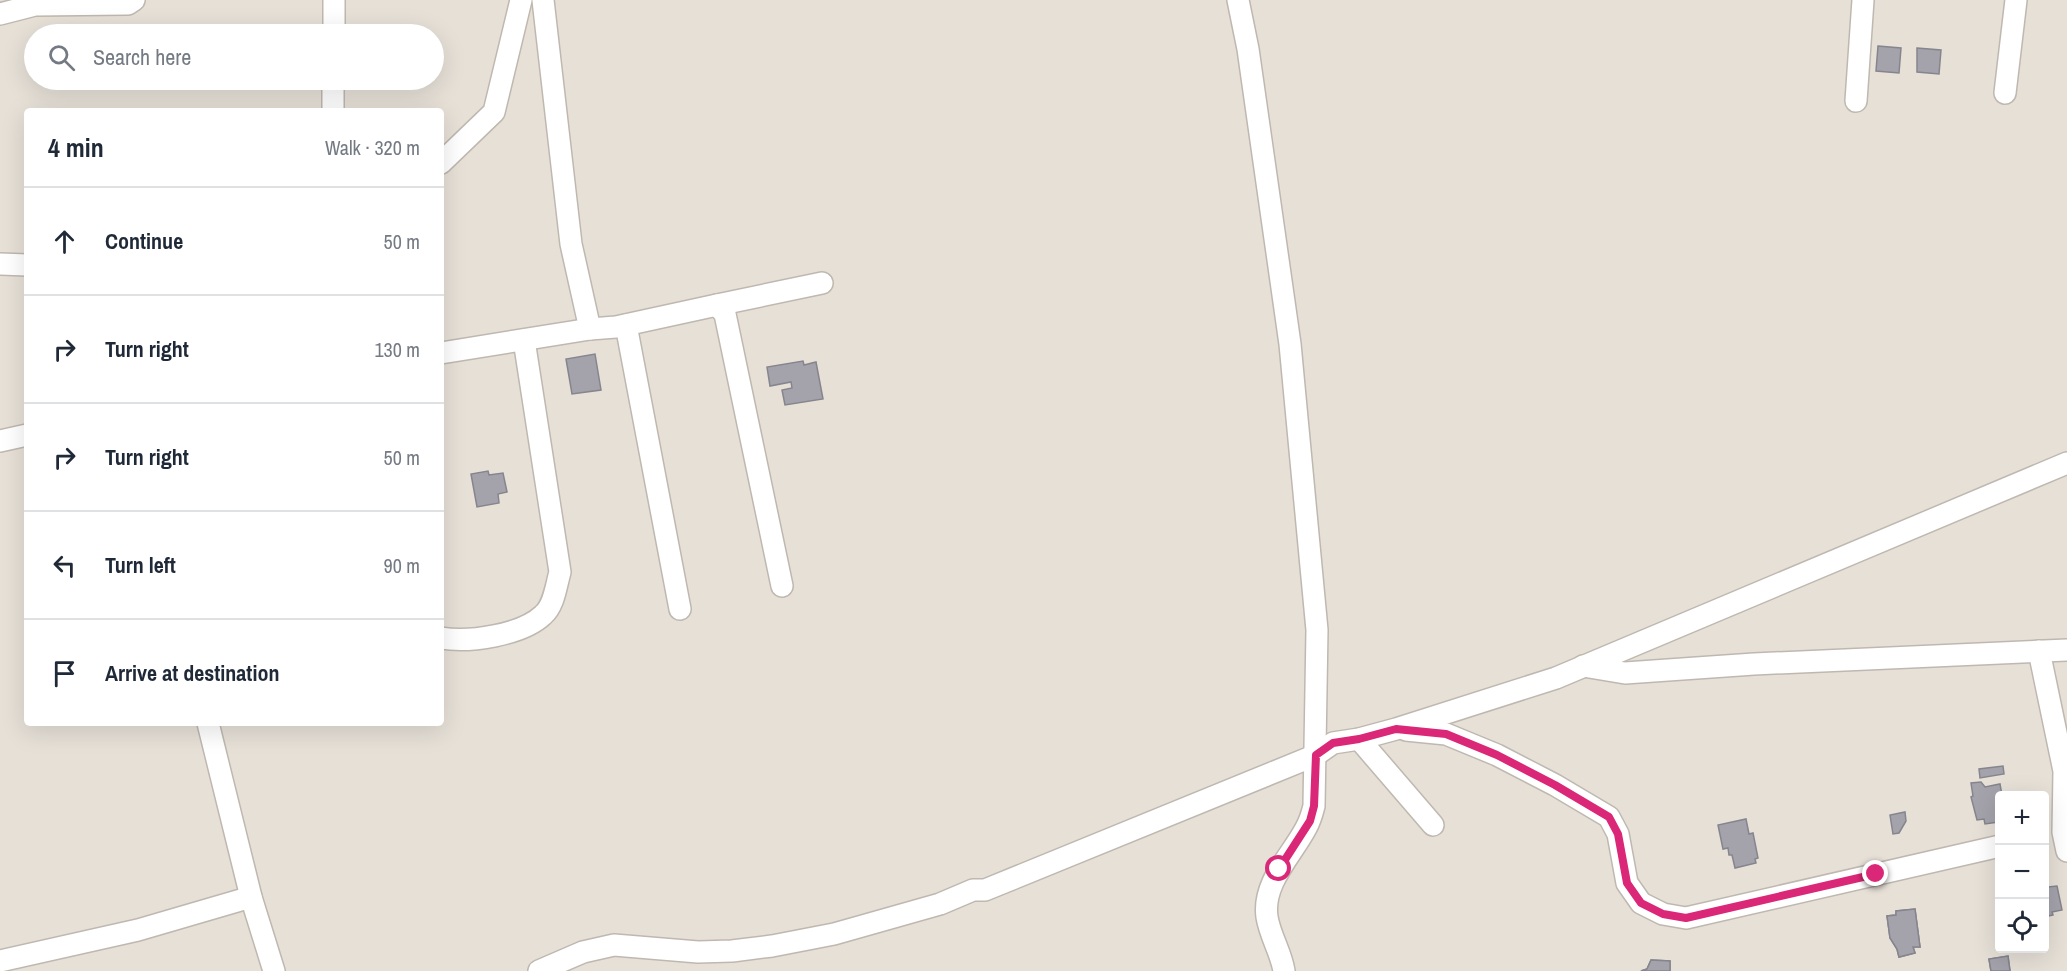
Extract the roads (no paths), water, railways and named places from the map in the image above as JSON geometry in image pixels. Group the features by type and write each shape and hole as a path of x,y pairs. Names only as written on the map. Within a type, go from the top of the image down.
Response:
{"street":[{"path":"0,14 35,5 128,4 134,0"},
{"path":"334,0 334,24"},
{"path":"444,160 494,112 521,0"},
{"path":"543,0 571,244 590,328"},
{"path":"1238,0 1248,49 1290,344 1317,630 1314,806 1310,821 1279,869 1269,896 1267,916 1284,971"},
{"path":"1856,101 1863,0"},
{"path":"2005,93 2016,0"},
{"path":"333,90 333,108"},
{"path":"0,264 24,265"},
{"path":"444,353 590,328 626,325 822,283"},
{"path":"717,305 725,314 782,586"},
{"path":"626,325 680,609"},
{"path":"444,638 467,641 523,628 544,615 550,606 560,572 524,340"},
{"path":"0,441 24,436"},
{"path":"539,971 583,952 614,945 698,952 732,951 834,934 940,904 973,890 985,890 1316,755 1333,743 1396,729 1556,678 2067,463"},
{"path":"1582,666 1625,673 1754,664 2067,650"},
{"path":"2040,651 2064,771 2058,840"},
{"path":"209,726 251,897 274,971"},
{"path":"1396,729 1446,734 1497,755 1555,785 1609,817 1618,834 1627,883 1641,903 1663,914 1686,918 1995,847"},
{"path":"1359,739 1433,825"},
{"path":"0,961 138,930 251,897"}]}
